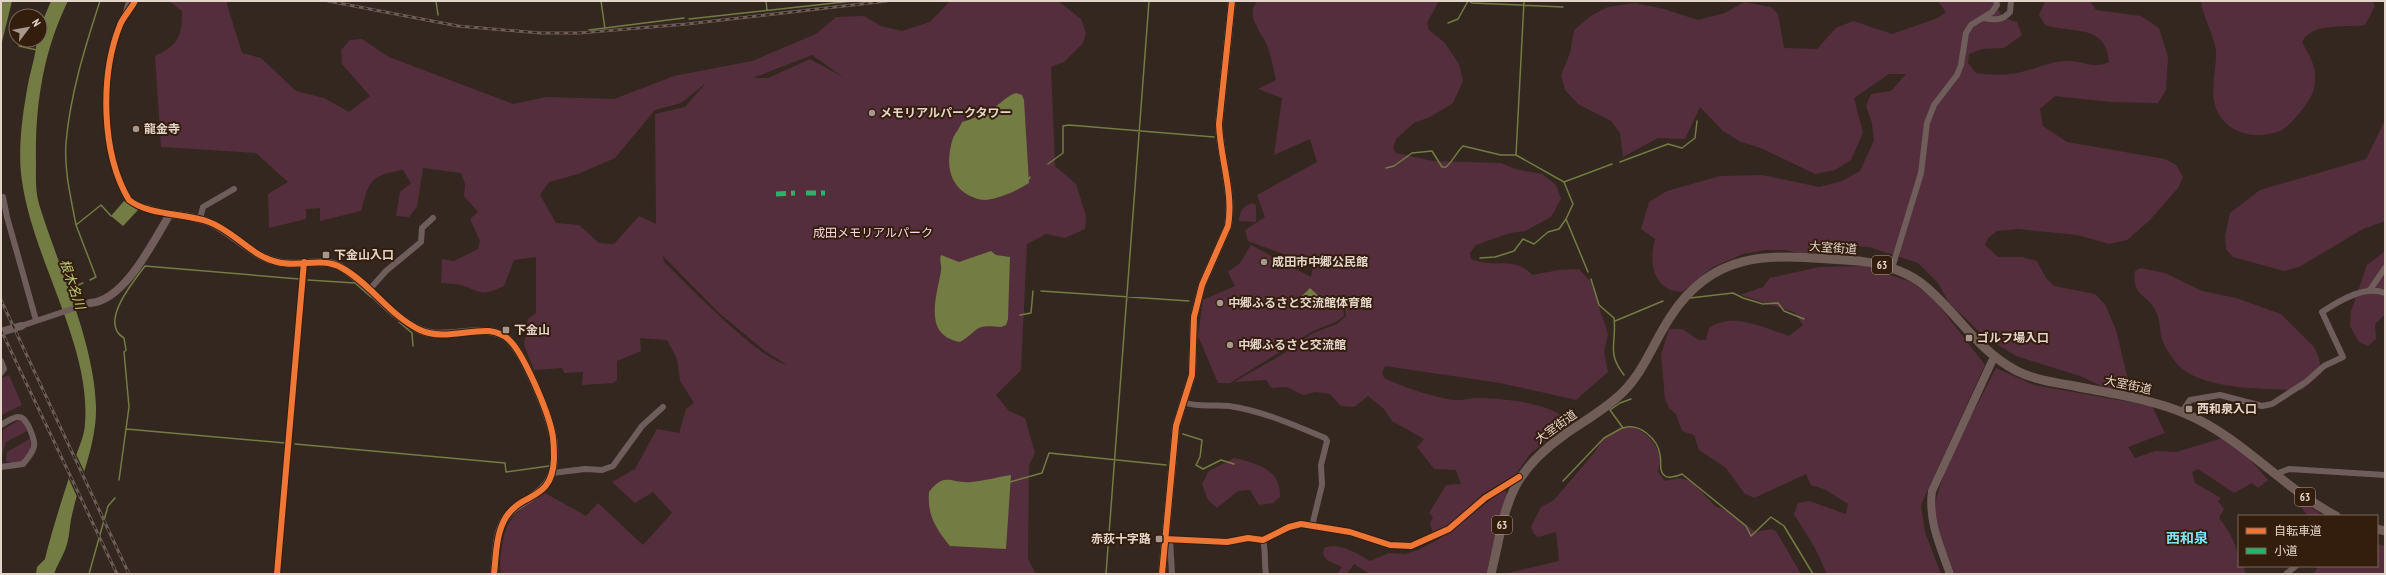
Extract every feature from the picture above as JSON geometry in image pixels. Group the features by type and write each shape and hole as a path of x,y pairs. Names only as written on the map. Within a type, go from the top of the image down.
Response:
{"main road":[{"name":"大室街道","path":"1491,574 1505,510 1519,478 1538,455 1610,404 1631,383 1640,373 1671,316 1685,296 1712,275 1745,260 1763,257 1859,261 1892,268 1926,286 1994,357 2027,375 2040,380 2134,398 2182,412 2229,436 2312,503 2334,515"}],"street":[{"path":"125,15 129,1"},
{"path":"135,1 120,24 109,68 109,146 130,200 135,204 170,214 200,219 219,227 264,257 278,262 316,261 336,265 369,290 408,323 422,331 441,335 489,331 507,338 518,351 552,431 554,460 552,473 543,491 513,510 502,523 497,545 494,574"},
{"path":"1162,574 1168,539 1176,426 1192,375 1194,316 1197,301 1228,226 1230,216 1230,198 1220,143 1219,124 1232,1"},
{"path":"1892,268 1921,174 1927,123 1934,105 1957,75 1961,65 1966,33 1971,25 1992,12 1997,6 1996,1"},
{"path":"1983,18 1994,20 2006,17 2010,12 2011,1"},
{"path":"200,219 203,207 234,190"},
{"path":"3,197 7,217 39,320"},
{"path":"1,332 108,296 128,280 170,214"},
{"path":"369,290 386,270 421,242 422,228 433,218"},
{"path":"277,574 304,262"},
{"path":"2370,290 2385,268"},
{"path":"2182,412 2190,400 2220,395 2267,405 2306,382 2324,366 2343,357 2322,312 2342,300 2370,290 2385,293"},
{"path":"1950,574 1931,518 1930,507 1932,491 1994,357"},
{"path":"1,361 4,369 1,373"},
{"path":"1183,402 1192,406 1227,406 1248,410 1271,416 1325,438 1327,441 1320,465 1322,485 1312,526"},
{"path":"552,473 585,469 602,470 613,466 642,426 663,407"},
{"path":"1,425 17,417 22,417 25,420 35,441 33,453 23,464 1,467"},
{"path":"2276,474 2289,469 2385,475"},
{"path":"1168,539 1227,542 1248,538 1263,540 1289,527 1301,524 1350,532 1376,542 1390,545 1411,546 1449,529 1485,498 1519,478"},
{"path":"1168,539 1172,574"},
{"path":"1263,540 1266,550 1264,563 1266,574"},
{"path":"2286,574 2295,567"}],"green space":[{"name":"成田メモリアルパーク","path":"169,1 226,1 242,53 261,58 296,91 324,98 349,112 370,96 342,64 341,50 350,40 362,39 389,57 513,104 547,97 614,99 674,76 752,61 816,34 836,17 864,16 881,26 902,31 930,22 950,1 1058,1 1081,19 1086,33 1083,43 1064,62 1051,67 1055,166 1076,184 1086,216 1085,229 1065,238 1046,234 1027,244 1021,370 996,395 1009,411 1025,418 1035,453 1029,465 1028,559 1036,574 501,574 500,563 502,546 507,527 516,514 545,493 586,516 598,503 643,545 672,513 653,492 635,503 612,482 635,469 657,429 679,433 686,409 694,403 680,381 677,359 667,340 640,338 641,351 617,361 617,380 613,383 582,385 583,372 564,373 562,368 534,370 524,345 528,319 536,313 536,257 514,260 504,286 491,291 482,292 461,285 441,283 442,259 454,261 478,249 480,241 470,219 478,212 464,196 465,184 461,173 423,168 417,207 409,217 396,216 400,192 411,183 403,170 377,177 369,186 361,211 320,221 320,208 306,209 306,219 269,228 268,194 288,182 256,153 161,147 155,56 169,48 178,39 181,27 182,11","holes":["812,55 843,77 810,59 768,78 753,78","706,83 685,107 655,114 656,224 639,216 614,244 599,243 579,225 556,223 540,195 549,182 578,174 615,158 655,110 681,103","663,256 719,313 765,351 787,365 774,360 741,336 664,262"]},
{"path":"1258,1 1439,1 1427,23 1429,30 1445,43 1459,64 1463,81 1453,103 1430,117 1414,123 1396,139 1393,148 1396,153 1433,161 1501,163 1515,169 1542,174 1556,185 1561,199 1551,217 1525,231 1510,233 1476,245 1470,253 1471,259 1479,262 1518,265 1532,275 1559,270 1579,269 1591,282 1608,334 1604,352 1608,372 1576,400 1500,383 1385,366 1382,373 1384,378 1419,392 1456,400 1487,398 1527,403 1541,406 1553,411 1563,416 1569,423 1530,454 1516,474 1483,494 1448,526 1433,534 1430,523 1433,517 1429,513 1446,485 1461,484 1456,470 1434,469 1417,447 1424,439 1392,421 1384,409 1368,396 1354,407 1341,406 1330,394 1315,392 1303,395 1287,387 1271,388 1266,380 1234,382 1283,354 1313,333 1337,324 1346,316 1344,302 1332,303 1328,300 1333,305 1343,305 1344,316 1336,322 1313,331 1230,383 1218,383 1198,336 1203,300 1235,286 1228,272 1240,263 1251,245 1311,277 1313,266 1304,256 1283,254 1248,241 1245,230 1265,217 1257,195 1317,162 1310,139 1274,155 1282,98 1258,89 1276,80 1268,47 1253,17 1254,6"},
{"path":"1938,1 1995,1 1998,10 2002,15 2017,22 2022,35 2004,48 1982,49 1969,54 1968,63 1976,73 1994,75 2013,74 2064,61 2094,65 2109,62 2107,50 2102,41 2095,36 2077,30 2056,28 2045,25 2039,15 2045,1 2090,1 2096,10 2141,16 2159,28 2168,57 2166,90 2158,103 2110,102 2055,96 2040,109 2043,126 2067,142 2165,159 2176,165 2183,177 2178,188 2150,220 2127,240 2109,244 2078,235 2018,229 1997,231 1988,238 1985,245 1998,257 2022,257 2037,261 2046,278 2054,286 2095,294 2105,304 2116,330 2129,384 2125,397 2080,376 2016,356 1984,336 1949,303 1938,283 1918,263 1869,247 1852,246 1803,254 1785,250 1765,250 1743,254 1713,267 1682,292 1672,290 1664,286 1659,281 1654,270 1652,258 1655,239 1641,229 1649,202 1667,191 1720,176 1762,175 1819,187 1842,181 1860,171 1874,140 1872,123 1866,106 1871,94 1891,91 1906,74 1889,74 1854,98 1863,133 1851,160 1835,170 1815,174 1761,148 1741,142 1723,131 1700,107 1685,139 1658,138 1623,157 1620,133 1611,121 1578,104 1565,90 1561,75 1570,53 1574,30 1592,15 1608,7 1635,3 1664,9 1698,20 1725,13 1744,2 1771,7 1778,14 1784,48 1817,49 1836,28 1853,21 1892,34 1938,18 1946,12"},
{"path":"2201,1 2373,1 2375,6 2365,25 2330,27 2313,31 2307,36 2302,42 2312,61 2315,73 2314,88 2311,96 2304,107 2284,129 2270,134 2251,135 2232,128 2219,115 2215,105 2213,85 2216,50"},
{"path":"2385,120 2385,221 2363,229 2299,267 2284,271 2233,257 2226,249 2225,236 2230,213 2260,190 2366,159"},
{"path":"1253,203 1256,205 1256,222 1239,221 1240,214 1243,209"},
{"path":"2385,251 2385,314 2375,324 2376,339 2368,346 2359,342 2350,326 2351,311 2367,265"},
{"path":"1864,266 1911,282 1934,299 1985,365 1921,505 1925,532 1941,574 1827,574 1815,548 1794,514 1798,503 1809,501 1846,514 1848,504 1824,489 1811,485 1806,474 1754,498 1744,493 1726,468 1699,450 1694,435 1682,431 1676,414 1669,408 1665,399 1661,355 1669,329 1682,329 1699,340 1706,340 1709,328 1718,323 1738,321 1759,325 1789,336 1803,325 1794,312 1740,295 1763,287 1770,278 1819,267"},
{"path":"2141,268 2165,273 2202,291 2236,298 2281,314 2314,347 2319,358 2321,374 2302,390 2252,388 2215,383 2198,378 2184,370 2174,360 2165,345 2161,336 2160,324 2153,306 2141,295 2136,287 2135,271"},
{"path":"1996,368 2034,385 2152,406 2165,433 2128,447 2135,458 2155,451 2176,452 2223,438 2247,456 2268,480 2258,488 2252,483 2234,493 2198,469 2192,472 2195,483 2221,498 2218,501 2224,509 2219,518 2227,529 2236,547 2238,567 2243,567 2246,574 1955,574 1938,529 1935,513 1937,498 1942,481 1969,419"},
{"path":"9,375 22,405 1,415 1,378"},
{"path":"19,420 23,420 27,431 6,442 1,457 3,430"},
{"path":"1626,427 1644,433 1653,442 1657,448 1660,460 1658,472 1665,481 1679,478 1691,481 1715,506 1731,513 1756,532 1771,529 1776,531 1801,574 1503,574 1559,561 1556,532 1538,537 1534,534 1531,527 1541,507 1554,500 1594,453 1603,439"},
{"path":"31,438 30,452 21,463 14,464 6,461 7,452"},
{"path":"1234,458 1251,462 1266,469 1272,474 1279,487 1280,497 1273,503 1259,505 1250,490 1238,491 1217,508 1208,500 1202,484 1209,471"},
{"path":"1505,489 1507,494 1486,574 1370,574 1354,564 1347,574 1337,574 1342,567 1327,560 1323,554 1324,548 1336,546 1348,549 1370,561 1389,553 1405,554 1418,550 1439,539"},
{"path":"2301,500 2323,515 2307,515 2296,501"},
{"path":"2378,544 2385,546 2385,574 2313,574 2317,569 2316,567 2378,567"}],"shaded area":[{"path":"1,1 12,1 10,8 8,8 8,17 1,46"},
{"path":"51,1 68,1 52,40 42,79 36,141 37,194 47,228 74,304 89,356 94,381 96,420 91,447 75,501 67,546 54,574 36,574 37,567 45,559 55,521 85,427 84,393 79,363 71,333 37,241 28,211 22,181 20,143 23,116 36,48 48,48 48,8"},
{"path":"1016,93 1022,95 1024,100 1029,183 997,198 984,200 972,197 961,190 952,177 949,154 953,138 962,122 975,118 995,107 1007,97"},
{"path":"124,201 138,210 123,226 111,216"},
{"path":"991,251 996,255 1010,257 1008,319 1006,325 1001,327 986,326 978,328 960,342 948,338 940,331 936,323 935,313 935,303 941,271 941,255 959,262"},
{"path":"1310,288 1324,301 1315,310 1302,296"},
{"path":"1011,475 1006,549 950,546 937,528 931,515 929,508 929,492 944,480 971,482"}],"pier":[{"path":"75,452 85,473 78,499 68,477"}],"waterway":[{"path":"76,225 67,174 66,143 75,89 100,1"},
{"path":"436,1 438,15"},
{"path":"601,1 605,29"},
{"path":"766,1 767,10"},
{"path":"689,19 853,1"},
{"path":"1106,574 1149,1"},
{"path":"1448,23 1458,19 1468,1"},
{"path":"1469,1 1472,3 1563,7"},
{"path":"1524,1 1516,155 1564,182 1573,204 1566,219 1588,272"},
{"path":"589,30 684,18"},
{"path":"28,48 37,50"},
{"path":"1620,162 1668,144 1682,148 1695,138 1697,121"},
{"path":"1048,164 1063,153 1063,126 1069,125 1214,137"},
{"path":"1386,168 1394,166 1412,153 1432,151 1442,167 1446,167 1463,146 1501,155 1515,155"},
{"path":"1564,182 1612,164"},
{"path":"90,280 96,277 76,225 101,205 111,216"},
{"path":"1480,258 1495,257 1514,251 1523,239 1534,244 1548,232 1559,229 1566,219"},
{"path":"119,480 129,407 124,352 126,350 124,338 117,331 115,323 116,313 133,281 145,266 299,279"},
{"path":"1591,279 1599,305 1614,318 1615,327 1613,348 1615,360 1624,375"},
{"path":"308,280 355,283 371,297"},
{"name":"根木名川","path":"68,289 83,283"},
{"path":"1020,315 1031,313 1033,291"},
{"path":"1041,291 1189,301"},
{"path":"1690,298 1733,293 1743,298 1763,304 1778,303 1784,311 1804,319"},
{"path":"1615,321 1663,301"},
{"path":"399,322 412,333 413,346"},
{"path":"1631,399 1620,403 1610,410 1623,428 1635,427 1647,433 1652,438 1656,443 1661,458 1661,469 1665,476 1673,477 1682,474 1746,526 1751,536 1771,517 1784,526 1813,574"},
{"path":"1563,481 1604,438 1622,428"},
{"path":"126,429 285,443"},
{"path":"1183,434 1202,440 1200,457 1196,465 1203,469 1221,460 1234,464"},
{"path":"295,444 505,463 506,472 549,466"},
{"path":"1010,482 1042,473 1049,453 1166,465"},
{"path":"89,574 108,506 115,498"}],"railway":[{"path":"328,1 458,26 540,33 579,33 687,24 887,1"},
{"path":"1,300 129,574"},
{"path":"1,330 117,574"}],"marked path":[{"path":"776,194 795,193"},
{"path":"806,193 825,193"}],"cycle path":[{"path":"135,1 123,19 113,45 109,67 106,114 113,160 120,181 129,200 137,205 157,212 190,217 209,222 227,231 259,254 277,262 293,264 318,262 342,268 362,282 399,317 420,330 437,334 480,331 494,332 508,339 521,356 534,382 550,423 553,438 554,459 552,473 548,483 536,494 520,503 506,517 500,530 494,574"},
{"path":"1162,574 1176,426 1192,375 1194,317 1202,285 1228,226 1228,188 1219,124 1232,1"},
{"path":"277,574 304,262"},
{"path":"1165,539 1227,542 1248,538 1263,540 1289,527 1301,524 1350,532 1390,545 1411,546 1449,529 1485,498 1519,477"}],"place":[{"name":"メモリアルパークタワー","path":"872,113"},
{"name":"龍金寺","path":"136,129"},
{"name":"下金山入口","path":"326,255"},
{"name":"成田市中郷公民館","path":"1264,262"},
{"name":"中郷ふるさと交流館体育館","path":"1220,303"},
{"name":"下金山","path":"506,330"},
{"name":"ゴルフ場入口","path":"1969,338"},
{"name":"中郷ふるさと交流館","path":"1230,345"},
{"name":"西和泉入口","path":"2189,409"},
{"name":"赤荻十字路","path":"1159,539"}],"district":[{"name":"西和泉","path":"2187,538"}]}
